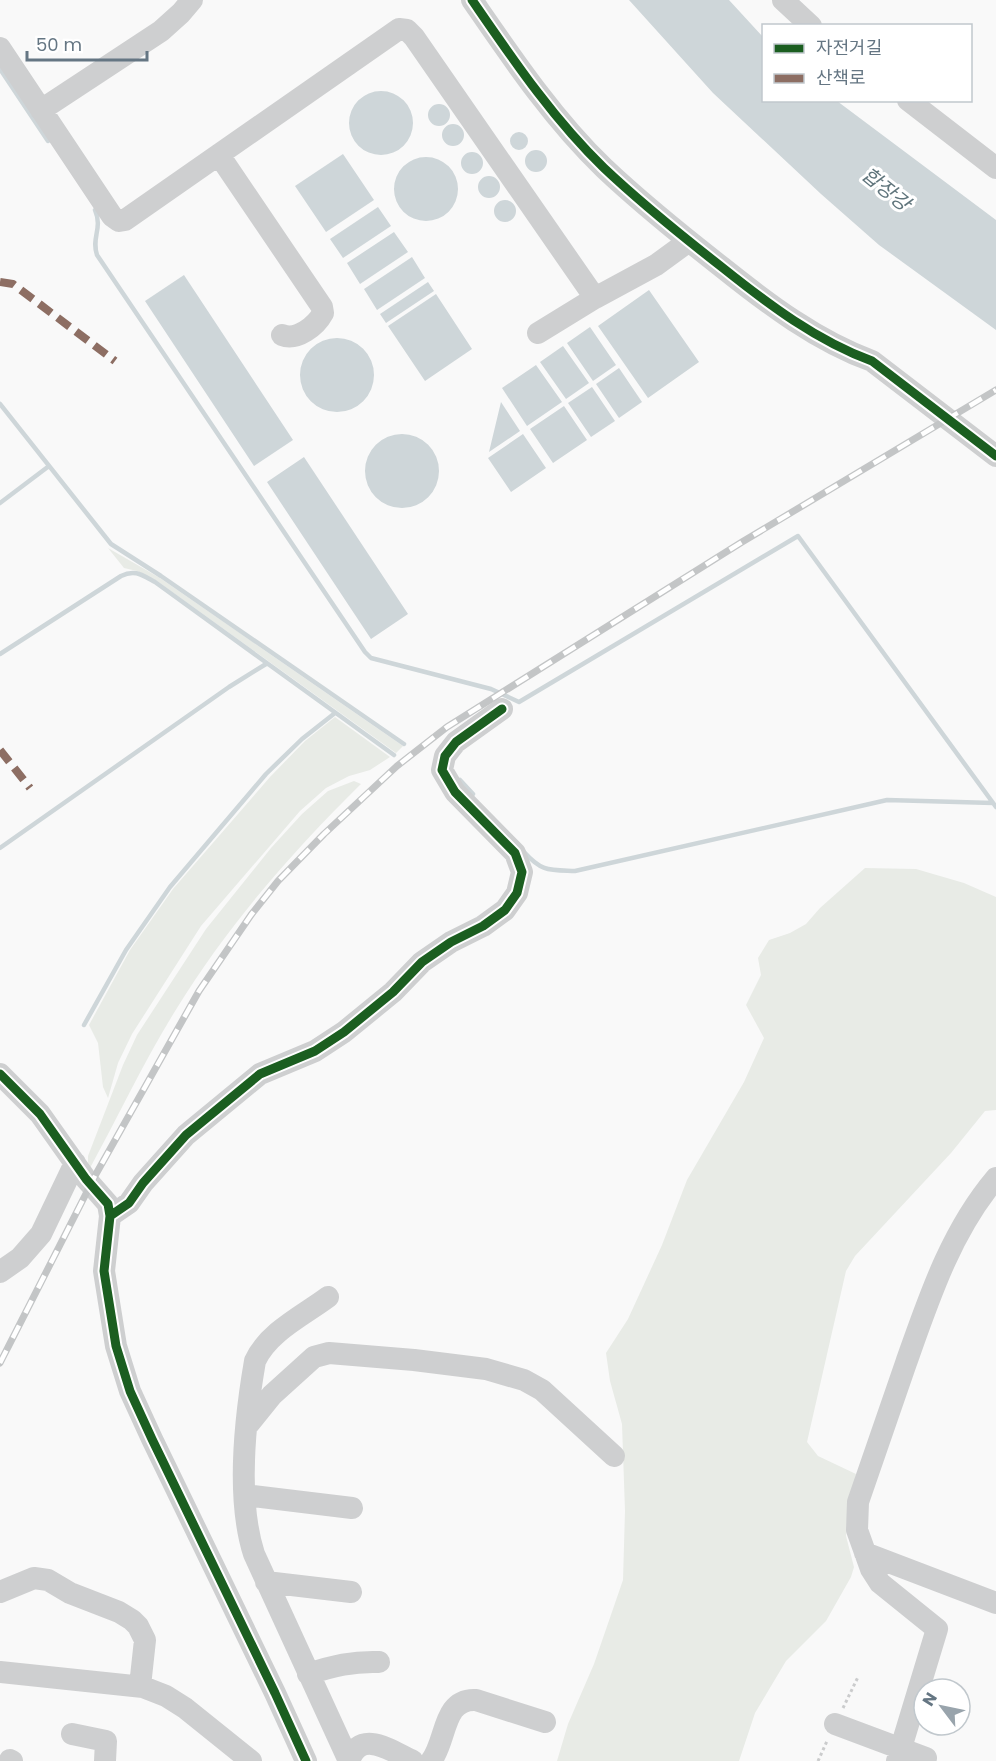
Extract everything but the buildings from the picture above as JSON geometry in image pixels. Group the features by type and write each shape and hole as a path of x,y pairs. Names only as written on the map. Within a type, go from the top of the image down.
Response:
{"street":[{"path":"41,110 160,31 192,0"},
{"path":"472,0 560,119 604,167 689,241 750,290 796,322 849,353 872,361 996,456"},
{"path":"783,0 809,24"},
{"path":"0,48 112,216 119,221 125,220 150,203 399,29 407,30 595,298"},
{"path":"911,102 996,168"},
{"path":"219,155 322,307 323,313 319,320 296,337 288,338 282,335"},
{"path":"538,333 595,298 656,265 689,241"},
{"path":"110,1216 129,1203 143,1183 186,1135 260,1074 288,1064 325,1044 393,992 422,962 451,942 483,926 505,910 517,893 522,872 515,853 455,792 442,770 445,756 456,742 502,709"},
{"path":"0,1074 40,1114 108,1204 110,1216 104,1272 116,1346 130,1391 306,1761"},
{"path":"0,1272 20,1258 41,1234 75,1163"},
{"path":"898,1755 937,1629 880,1583 871,1569 857,1530 858,1502 924,1312 956,1236 971,1211 996,1178"},
{"path":"328,1297 271,1339 260,1350 255,1361 244,1454 245,1495 247,1533 266,1581 349,1761"},
{"path":"247,1426 272,1395 314,1357 329,1353 403,1359 486,1369 524,1380 542,1390 614,1456"},
{"path":"245,1495 352,1508"},
{"path":"865,1553 996,1603"},
{"path":"0,1592 34,1578 48,1580 70,1593 119,1612 132,1620 145,1640 140,1686"},
{"path":"266,1581 351,1592"},
{"path":"308,1674 339,1664 358,1661 379,1662"},
{"path":"0,1672 140,1686 166,1696 184,1708 251,1761"},
{"path":"431,1761 448,1719 458,1704 465,1700 476,1700 545,1722"},
{"path":"497,1707 516,1731"},
{"path":"836,1724 898,1755 926,1758"},
{"path":"72,1734 106,1741 105,1761"},
{"path":"349,1761 353,1751 360,1745 369,1743 413,1761"}],"shaded area":[{"path":"108,548 160,578 403,746 396,753 157,581 137,571 124,568"},
{"path":"335,717 390,757 370,770 349,776 326,788 300,811 201,926 132,1034 118,1063 108,1098 103,1087 98,1043 89,1025 130,950 173,889 270,777 305,741"},
{"path":"354,781 361,784 262,890 197,977 154,1047 90,1168 88,1156 137,1035 206,929 271,848 302,814 328,791"},
{"path":"865,868 916,869 964,883 996,897 996,1110 985,1111 951,1153 855,1256 846,1271 807,1442 818,1456 856,1474 847,1518 846,1536 854,1567 851,1577 826,1621 786,1661 755,1713 739,1761 557,1761 568,1724 594,1664 623,1580 625,1511 622,1424 610,1381 606,1353 628,1319 662,1245 687,1180 744,1082 764,1038 746,1005 761,975 758,958 769,940 790,933 806,924 820,908"}],"water":[{"name":"합장강","path":"629,0 729,0 762,36 762,102 838,102 996,220 996,330 879,245 713,93"},
{"path":"381,91 399,96 404,100 408,105 413,123 408,141 404,146 399,150 381,155 363,150 358,146 354,141 349,123 354,105 358,100 363,96"},
{"path":"439,104 447,107 450,115 447,123 439,126 431,123 428,115 431,107"},
{"path":"453,124 461,127 464,135 461,143 453,146 445,143 442,135 445,127"},
{"path":"519,132 525,135 528,141 525,147 519,150 513,147 510,141 513,135"},
{"path":"536,150 544,153 547,161 544,169 536,172 528,169 525,161 528,153"},
{"path":"472,152 480,155 483,163 480,171 472,174 464,171 461,163 464,155"},
{"path":"343,154 374,200 326,232 295,186"},
{"path":"426,157 449,166 458,189 449,212 426,221 403,212 394,189 403,166"},
{"path":"489,176 497,179 500,187 497,195 489,198 481,195 478,187 481,179"},
{"path":"505,200 513,203 516,211 513,219 505,222 497,219 494,211 497,203"},
{"path":"378,207 391,226 343,258 330,239"},
{"path":"394,232 408,252 360,284 347,263"},
{"path":"412,257 425,278 377,310 364,289"},
{"path":"184,275 293,440 254,466 145,301"},
{"path":"428,282 434,291 386,323 380,314"},
{"path":"649,290 699,362 648,398 598,326"},
{"path":"436,294 472,349 425,381 388,326"},
{"path":"590,327 616,365 593,381 567,343"},
{"path":"337,338 358,344 368,354 374,375 368,396 358,406 337,412 316,406 306,396 300,375 306,354 316,344"},
{"path":"563,346 589,383 566,399 540,362"},
{"path":"536,365 562,402 527,426 502,388"},
{"path":"619,368 642,402 619,418 596,384"},
{"path":"592,387 615,421 591,437 568,403"},
{"path":"501,402 520,431 489,452"},
{"path":"564,406 587,440 553,463 530,429"},
{"path":"402,434 423,440 433,450 439,471 433,492 423,502 402,508 381,502 371,492 365,471 371,450 381,440"},
{"path":"523,434 546,468 511,492 488,458"},
{"path":"304,457 408,614 371,639 267,482"}],"waterway":[{"path":"0,69 48,141"},
{"path":"95,210 98,223 95,243 97,255 371,658 491,689 519,702 798,536 996,807"},
{"path":"0,404 111,544 404,744"},
{"path":"0,503 49,466"},
{"path":"0,654 121,576 130,573 138,574 155,582 394,755"},
{"path":"0,848 229,687 266,664"},
{"path":"84,1025 126,950 170,887 266,774 302,739 335,713"},
{"path":"460,780 473,794"},
{"path":"524,852 546,869 575,871 887,800 993,803"}],"railway":[{"path":"0,1363 96,1174 199,991 251,915 278,881 324,834 397,766 447,727 742,542 996,390"}],"marked path":[{"path":"0,282 13,284 115,361"},
{"path":"0,750 30,788"}],"cycle path":[{"path":"472,0 550,109 585,149 632,194 775,308 832,343 872,361 996,456"},
{"path":"110,1216 129,1203 143,1183 186,1135 260,1074 315,1051 344,1032 393,992 422,962 451,942 483,926 505,910 517,893 522,872 515,853 455,792 442,770 445,756 456,742 502,709"},
{"path":"0,1074 40,1114 86,1179 108,1204 110,1216 104,1271 116,1346 130,1391 306,1761"}]}
